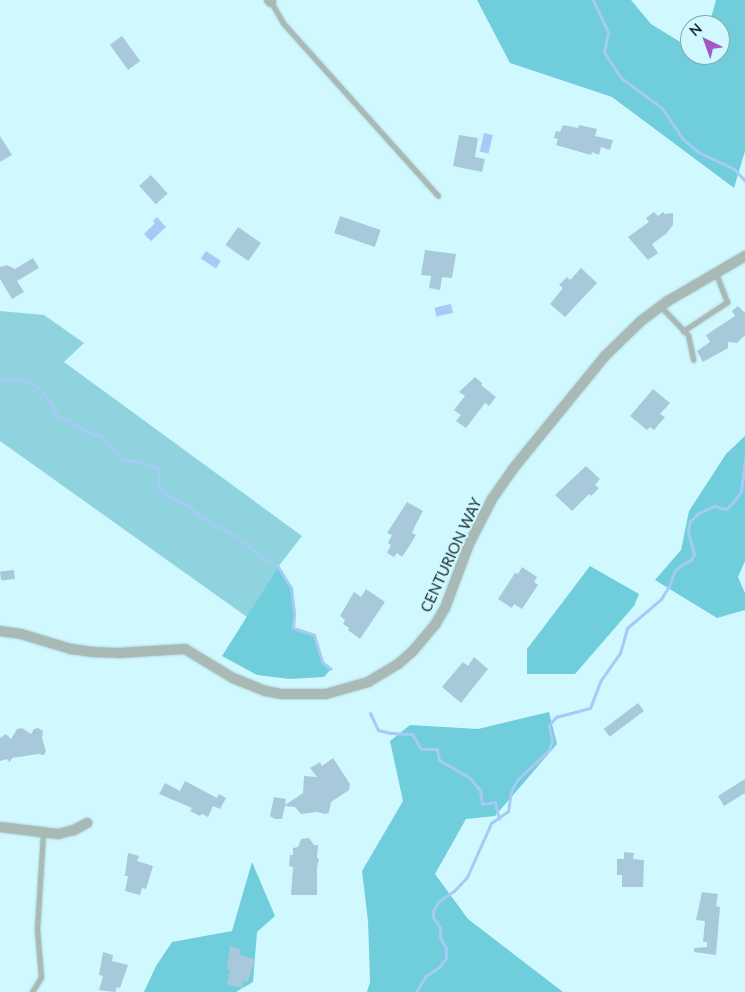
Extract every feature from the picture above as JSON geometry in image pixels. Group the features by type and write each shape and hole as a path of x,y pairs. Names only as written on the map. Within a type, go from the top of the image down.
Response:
{"street":[{"name":"CENTURION WAY","path":"0,631 21,634 71,649 93,652 118,653 185,649 233,678 266,691 280,694 326,694 368,682 398,664 425,638 445,608 476,529 512,470 606,356 641,321 660,307 745,256"},
{"path":"0,827 58,834 74,830 88,823"}],"lane":[{"path":"270,1 283,23 438,196"},
{"path":"683,331 727,302 716,273"},
{"path":"660,307 688,335 693,359"},
{"path":"32,992 41,977 37,929 43,833"}],"shaded area":[{"path":"477,0 631,0 651,24 680,42 680,65 730,65 730,15 712,15 716,0 745,0 745,151 734,188 612,97 510,63"},
{"path":"484,133 493,135 488,154 480,152"},
{"path":"157,217 166,227 151,241 144,234 155,223 153,221"},
{"path":"206,251 221,261 216,269 201,258"},
{"path":"451,304 453,313 436,317 434,308"},
{"path":"0,311 44,315 84,343 64,362 302,536 278,567 247,617 0,441"},
{"path":"745,436 745,561 738,577 745,593 745,610 717,618 655,580 681,550 689,511 726,454"},
{"path":"590,566 639,594 634,606 575,674 527,674 527,649"},
{"path":"278,567 291,588 294,614 293,628 314,635 322,662 331,669 324,677 290,679 257,675 222,656"},
{"path":"549,712 557,744 495,816 466,819 435,874 468,919 563,992 367,992 370,982 368,921 362,871 403,801 390,741 410,725 478,729"},
{"path":"252,862 275,916 257,932 253,982 236,992 144,992 156,966 172,942 232,931"}],"building":[{"path":"122,36 140,61 128,70 110,45"},
{"path":"563,125 578,128 579,125 597,129 595,136 613,140 610,150 601,147 599,155 592,152 591,155 556,145 558,139 554,138 556,131 560,132"},
{"path":"459,135 478,138 475,157 485,159 482,172 453,166"},
{"path":"0,136 12,155 0,162"},
{"path":"151,175 168,194 156,204 139,186"},
{"path":"654,212 658,216 663,212 665,214 673,213 673,225 666,234 652,244 658,253 648,260 628,237 649,222 646,218"},
{"path":"340,216 381,230 375,247 334,233"},
{"path":"238,227 261,243 248,261 225,245"},
{"path":"425,250 456,254 452,278 442,277 440,290 429,288 431,276 421,275"},
{"path":"33,258 39,268 17,281 24,292 12,299 0,279 0,267 7,265 15,269"},
{"path":"581,268 597,283 565,317 550,304 563,288 559,285 567,277 570,280"},
{"path":"738,306 745,313 745,335 737,343 728,342 728,348 703,362 697,351 710,342 706,335 735,316 732,311"},
{"path":"475,377 482,383 481,385 496,397 489,406 485,403 466,428 456,421 461,415 454,410 465,396 459,392"},
{"path":"653,389 670,403 660,414 665,417 654,430 650,427 647,430 630,416"},
{"path":"586,466 600,479 595,485 599,488 591,496 589,494 572,511 555,495"},
{"path":"407,502 423,511 412,533 416,535 410,545 402,557 397,553 394,557 387,553 391,545 388,543 392,535 387,533"},
{"path":"522,567 537,577 534,582 538,585 522,609 514,604 512,608 498,599 515,573 518,574"},
{"path":"14,570 15,579 1,580 0,571"},
{"path":"366,589 385,602 360,639 348,630 349,628 343,624 345,620 340,616 354,592 361,597"},
{"path":"474,657 488,669 461,703 442,687 463,662 468,666"},
{"path":"638,703 644,711 610,737 604,729"},
{"path":"22,728 31,734 34,729 38,728 43,731 42,738 46,751 44,755 38,754 12,758 10,762 7,759 0,761 0,738 6,734 11,739 17,729"},
{"path":"333,758 350,784 349,790 331,802 329,812 326,814 317,812 301,814 295,807 285,806 282,819 275,819 270,816 274,797 286,799 285,805 303,793 304,776 317,777 310,768 320,762 322,766"},
{"path":"745,779 745,793 724,806 718,796"},
{"path":"185,781 217,798 219,794 226,798 220,809 213,806 208,817 202,814 200,816 190,811 192,808 159,794 165,783 180,791"},
{"path":"309,838 314,845 318,845 317,895 291,895 293,867 289,866 290,855 293,855 293,848 298,847 301,839"},
{"path":"624,852 634,853 633,859 644,860 643,887 622,887 622,875 617,875 617,859 624,859"},
{"path":"128,853 139,856 137,861 153,866 146,889 142,888 140,895 125,891 128,876 125,876"},
{"path":"702,892 718,894 716,906 720,907 716,955 694,952 694,948 707,947 707,942 703,942 705,921 696,920"},
{"path":"230,946 241,949 239,955 255,959 248,982 244,981 242,988 227,984 230,970 227,969"},
{"path":"103,952 113,955 112,961 128,965 120,988 117,987 115,992 99,990 103,976 99,975"}],"waterway":[{"path":"593,0 608,32 604,52 621,78 662,108 683,139 698,152 734,169 745,181"},
{"path":"0,380 18,379 33,383 48,398 57,416 92,434 101,436 122,460 138,461 159,469 158,487 171,498 187,504 199,516 236,536 260,556 278,567 291,588 294,614 293,628 314,635 322,662 331,669"},
{"path":"416,992 425,977 440,966 446,958 446,948 440,937 440,927 433,917 433,911 438,902 454,891 467,877 491,823 508,811 511,791 517,780 549,750 552,741 549,725 556,717 590,708 601,680 620,653 627,628 661,599 669,586 674,572 681,565 691,560 694,554 688,531 690,521 699,513 714,506 726,509 735,500 741,491 745,458"},
{"path":"370,713 378,730 412,734 421,749 437,749 439,760 469,777 480,790 482,804 495,802 499,819"}]}
